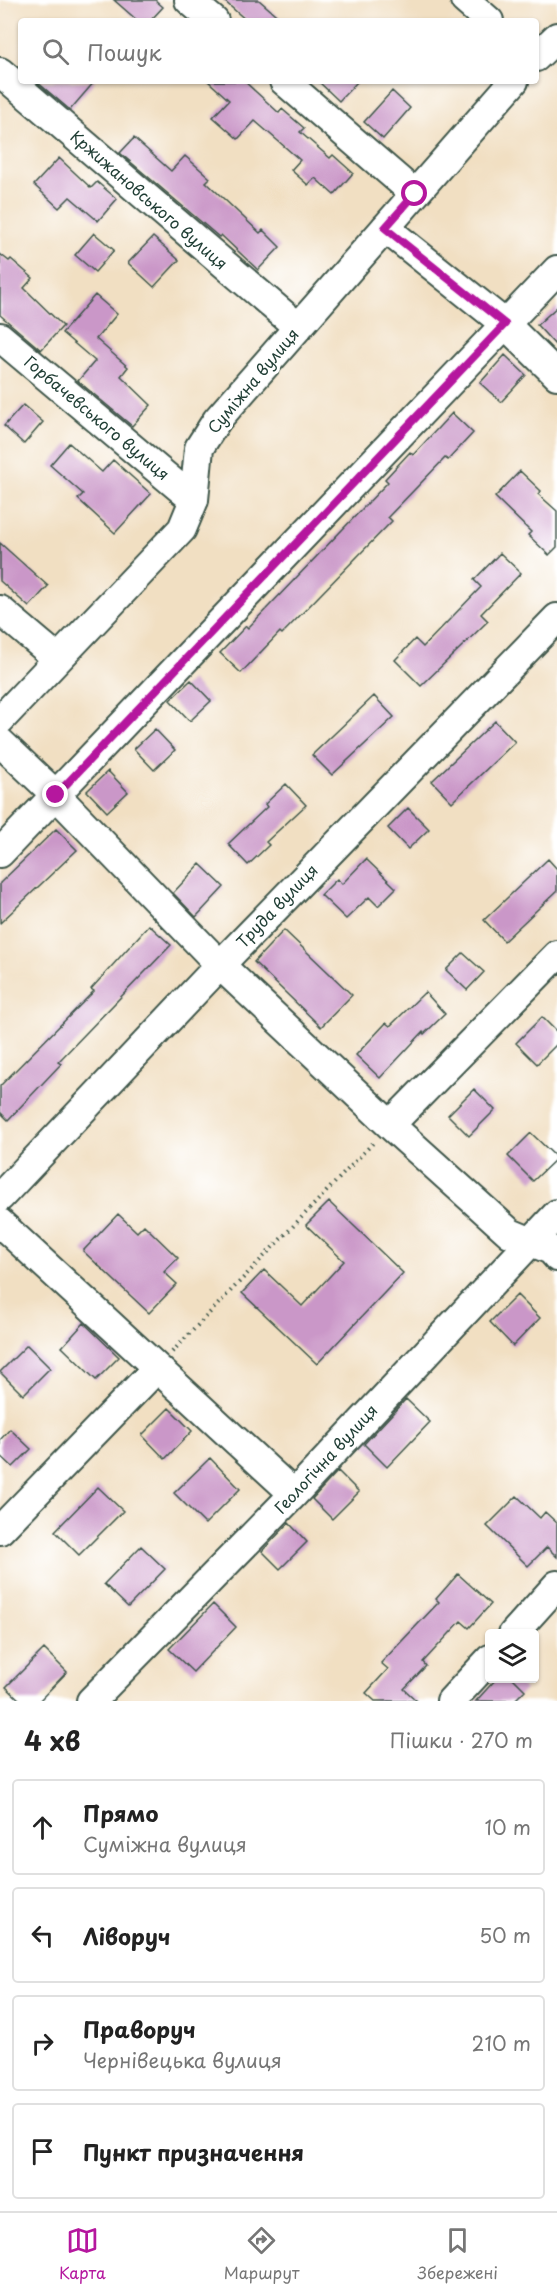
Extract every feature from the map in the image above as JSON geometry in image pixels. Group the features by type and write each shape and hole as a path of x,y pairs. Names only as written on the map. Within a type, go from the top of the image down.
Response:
{"street":[{"path":"189,0 210,18"},
{"path":"465,0 486,18"},
{"path":"539,54 557,37"},
{"name":"Кржижановського вулиця","path":"0,72 298,327"},
{"path":"287,84 415,194"},
{"name":"Суміжна вулиця","path":"0,720 182,529 194,500 199,448 217,420 511,84"},
{"path":"385,228 505,324 557,375"},
{"path":"0,853 557,270"},
{"name":"Горбачевського вулиця","path":"0,337 194,500"},
{"path":"0,610 58,659"},
{"name":"Труда вулиця","path":"0,1197 220,965 557,618"},
{"path":"0,742 56,795 220,965 390,1125 510,1233 550,1250 557,1257"},
{"path":"390,1125 557,955"},
{"name":"Геологічна вулиця","path":"92,1701 294,1494 557,1214"},
{"path":"0,1223 294,1494"},
{"path":"0,1530 157,1368"},
{"path":"518,1629 557,1586"},
{"path":"451,1701 485,1663"}],"path":[{"path":"157,1368 390,1125"}],"building":[{"path":"114,0 155,0 163,7 153,18 135,18"},
{"path":"223,0 259,0 280,18 244,18"},
{"path":"40,84 92,84 70,110"},
{"path":"211,84 247,84 279,113 282,109 304,128 300,132 330,158 333,155 353,173 334,195 315,178 308,185 291,170 300,160 255,121 238,139 213,117 229,100"},
{"path":"321,84 355,84 339,101"},
{"path":"392,91 410,108 383,139 364,122"},
{"path":"134,138 171,171 185,156 210,178 206,182 260,233 263,230 280,247 258,270 221,235 219,237 120,153"},
{"path":"59,158 91,188 97,182 117,199 98,221 70,197 59,208 34,185"},
{"path":"94,233 114,250 95,272 75,255"},
{"path":"153,237 179,260 154,287 128,263"},
{"path":"0,254 9,261 11,259 33,278 24,288 63,326 41,350 0,315"},
{"path":"95,295 117,314 96,339 128,367 121,376 151,405 132,426 78,381 95,361 62,333"},
{"path":"557,307 557,347 537,325"},
{"path":"505,355 526,375 501,402 480,383"},
{"path":"23,405 43,422 24,444 4,426"},
{"path":"452,413 473,433 448,460 445,458 388,517 392,521 241,673 220,653 246,626 248,628 388,482 385,479 410,452 413,455"},
{"path":"69,443 102,472 113,460 151,494 115,533 78,499 83,494 50,465"},
{"path":"520,471 541,491 538,494 557,511 557,547 549,555 528,535 531,532 495,497"},
{"path":"0,543 48,586 29,607 0,581"},
{"path":"500,553 521,573 481,614 488,621 421,686 395,660 415,639 423,647 481,587 474,580"},
{"path":"191,680 211,701 190,721 170,700"},
{"path":"374,696 394,717 332,775 312,755"},
{"path":"495,721 515,742 452,802 432,781"},
{"path":"155,729 175,750 154,770 134,749"},
{"path":"108,771 128,792 107,812 87,791"},
{"path":"286,784 306,805 266,842 269,845 248,865 228,844 267,807 265,804"},
{"path":"408,808 429,829 408,849 388,828"},
{"path":"56,829 77,850 0,923 0,883"},
{"path":"366,859 396,888 378,906 369,897 346,919 321,895 337,879 342,884"},
{"path":"548,859 557,869 557,891 504,941 484,920"},
{"path":"200,864 224,887 196,917 173,893"},
{"path":"149,925 171,945 58,1062 61,1064 8,1120 0,1112 0,1086 94,991 91,989"},
{"path":"284,930 352,995 321,1027 254,962"},
{"path":"463,953 484,972 467,990 446,970"},
{"path":"425,992 445,1014 424,1034 423,1032 380,1078 356,1055 386,1023 390,1026"},
{"path":"542,1017 557,1032 557,1044 537,1064 516,1043"},
{"path":"474,1089 495,1110 469,1136 448,1115"},
{"path":"531,1133 557,1158 533,1181 508,1156"},
{"path":"329,1202 403,1273 317,1364 242,1293 264,1270 302,1306 344,1261 306,1225"},
{"path":"118,1214 137,1232 144,1225 178,1258 164,1272 177,1284 149,1313 83,1251"},
{"path":"517,1295 540,1318 513,1346 490,1322"},
{"path":"84,1323 119,1357 96,1380 62,1347"},
{"path":"27,1345 50,1368 23,1395 0,1372"},
{"path":"406,1399 430,1422 387,1467 364,1444"},
{"path":"169,1408 192,1431 165,1459 142,1435"},
{"path":"10,1429 31,1449 13,1467 0,1455 0,1440"},
{"path":"210,1458 240,1489 205,1524 174,1493"},
{"path":"338,1471 359,1492 332,1519 312,1499"},
{"path":"98,1487 123,1511 79,1555 55,1531"},
{"path":"517,1496 540,1518 545,1512 557,1523 557,1557 547,1547 528,1566 487,1526"},
{"path":"289,1523 307,1542 280,1569 262,1551"},
{"path":"141,1546 165,1569 128,1607 104,1584"},
{"path":"458,1574 491,1604 469,1628 461,1621 423,1662 426,1666 404,1689 417,1701 375,1701 366,1693 388,1669 381,1663 439,1602 436,1599"},
{"path":"213,1604 236,1627 193,1672 169,1649"},
{"path":"44,1649 67,1672 39,1701 21,1701 6,1687"},
{"path":"492,1683 518,1683 525,1690 514,1701 476,1701"}],"route":[{"path":"56,795 505,324 385,228 415,194"}]}
